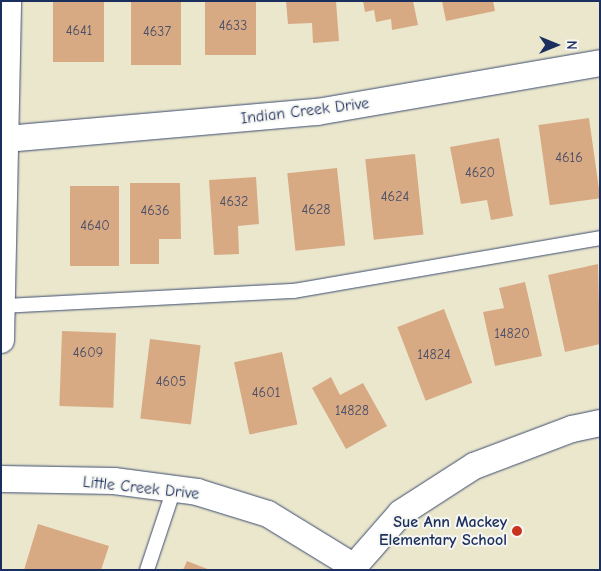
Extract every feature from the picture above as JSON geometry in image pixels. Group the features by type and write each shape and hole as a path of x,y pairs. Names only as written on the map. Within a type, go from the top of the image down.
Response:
{"street":[{"path":"1,340 7,139 8,1"},
{"name":"Indian Creek Drive","path":"7,139 317,112 600,63"},
{"path":"355,569 401,513 474,466 572,429 600,423"},
{"name":"Little Creek Drive","path":"1,479 114,482 197,492 268,514 355,569"}],"lane":[{"path":"3,306 294,291 600,238"},
{"path":"147,570 174,489"}],"building":[{"path":"53,1 104,1 104,62 53,62"},
{"path":"131,1 181,1 181,65 131,65"},
{"path":"205,1 256,1 256,55 205,55"},
{"path":"286,1 336,1 339,41 313,43 312,23 288,24"},
{"path":"363,1 413,1 418,25 392,30 391,19 376,22 374,10 365,12"},
{"path":"442,1 493,1 495,11 446,21"},
{"path":"589,118 600,198 550,205 538,125"},
{"path":"499,138 513,216 491,220 487,200 461,204 450,147"},
{"path":"415,154 423,235 374,240 365,159"},
{"path":"337,168 345,246 295,251 287,173"},
{"path":"256,177 259,224 238,226 239,254 214,255 209,180"},
{"path":"130,183 180,183 181,239 159,239 159,264 130,264"},
{"path":"70,186 119,186 119,266 70,266"},
{"path":"598,264 600,344 565,352 548,275"},
{"path":"525,282 542,356 495,366 483,312 504,308 499,288"},
{"path":"444,309 472,383 426,401 397,327"},
{"path":"62,331 116,333 113,408 59,406"},
{"path":"150,339 201,345 191,425 140,418"},
{"path":"282,352 297,424 249,435 234,362"},
{"path":"331,377 340,395 363,383 387,426 346,449 312,388"},
{"path":"38,524 109,546 101,570 24,570"},
{"path":"187,561 210,570 183,570"}],"place":[{"name":"Sue Ann Mackey Elementary School","path":"517,531"}]}
